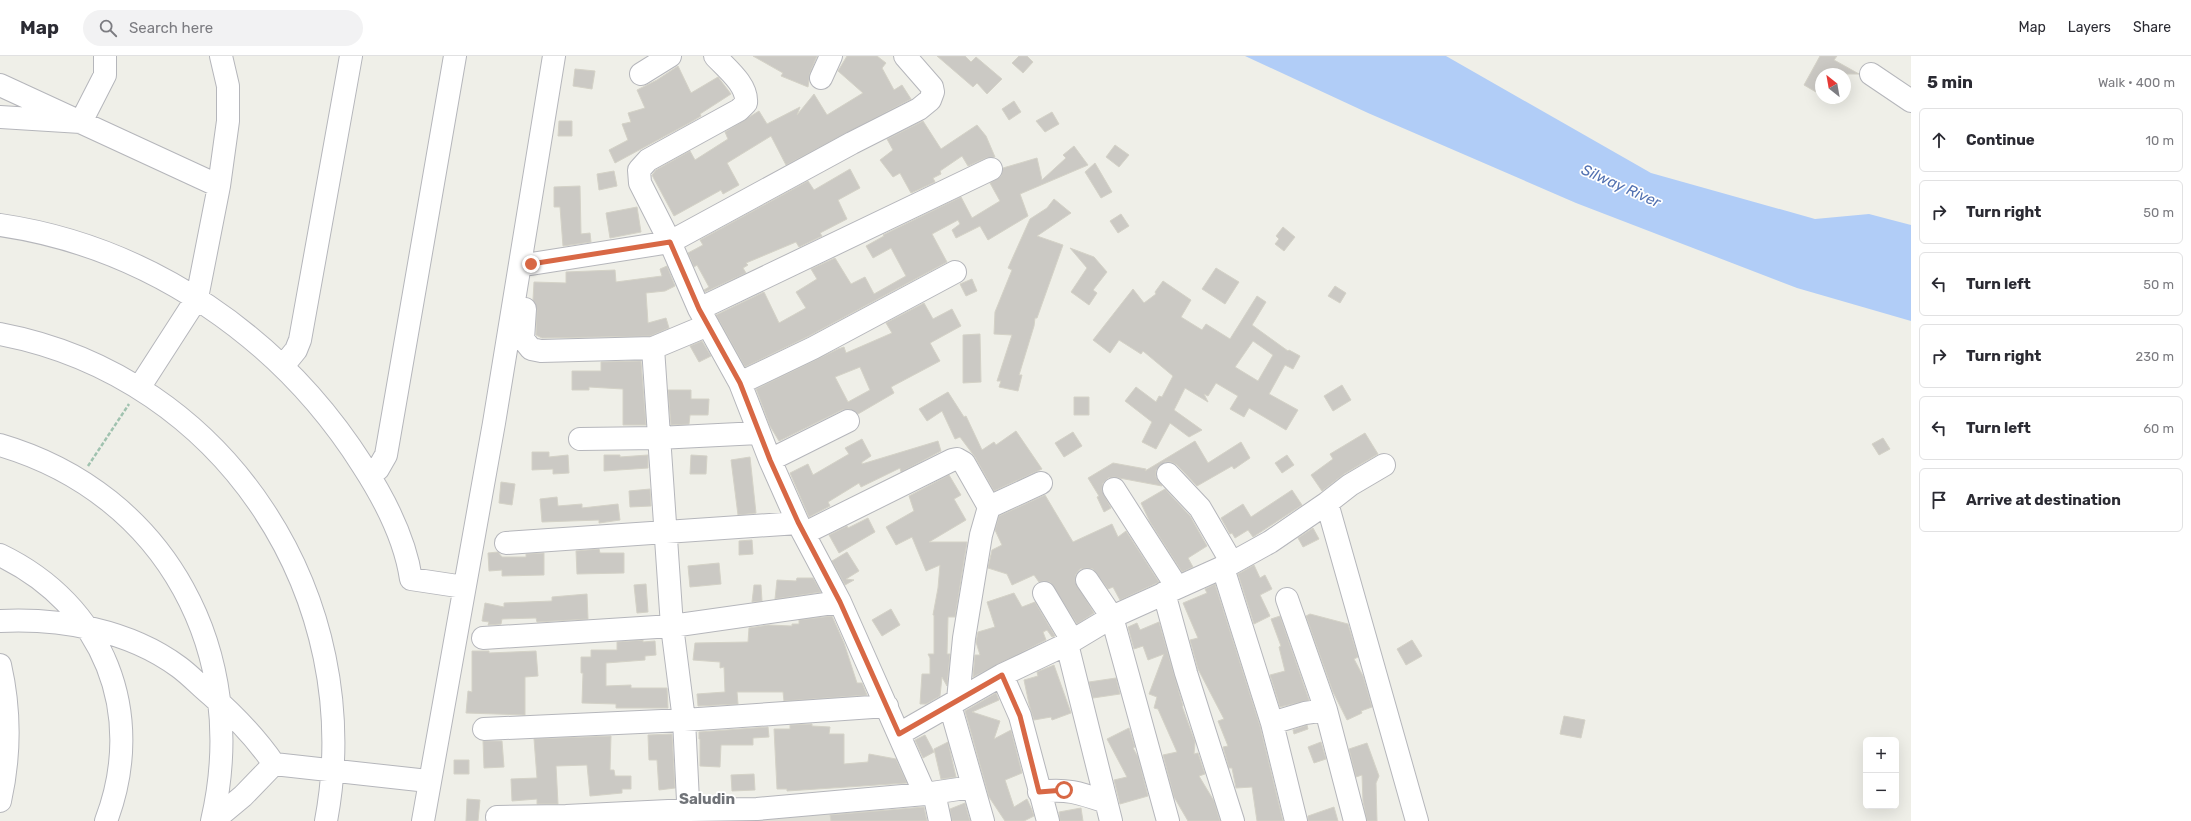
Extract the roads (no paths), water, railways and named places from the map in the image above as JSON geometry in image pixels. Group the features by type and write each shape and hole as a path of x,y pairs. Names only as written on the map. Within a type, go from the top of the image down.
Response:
{"street":[{"path":"81,122 105,75 105,56"},
{"path":"139,388 197,298 219,186 228,121 228,86 221,56"},
{"path":"283,366 296,350 300,340 351,56"},
{"path":"370,476 383,463 386,455 455,56"},
{"path":"423,821 428,781 494,423 554,56"},
{"path":"567,56 531,264 523,339 531,349 541,351 652,348 703,317 991,169"},
{"path":"641,74 670,56"},
{"path":"715,56 741,85 747,98 746,103 739,110 648,160 639,170 640,183 670,242 703,317 740,383 770,460 801,528 840,602 899,734 930,794 940,821"},
{"path":"822,78 831,56"},
{"path":"531,264 670,242 926,104 932,96 932,87 905,56"},
{"path":"1871,74 1911,101"},
{"path":"3,93 81,122 219,186"},
{"path":"0,117 81,122"},
{"path":"0,225 36,232 93,248 148,271 197,298 248,334 283,366 323,409 370,476 402,541 411,579 464,587"},
{"path":"740,383 813,348 955,272"},
{"path":"0,334 66,352 139,388 170,410 218,452 258,501 290,555 314,614 328,668 333,707 333,771 326,821"},
{"path":"652,348 672,626 684,720 689,815"},
{"path":"770,460 848,421"},
{"path":"580,439 658,438 759,433"},
{"path":"0,445 38,458 79,480 106,499 127,517 158,552 177,579 190,602 210,652 221,704 223,752 217,799 212,821"},
{"path":"506,543 665,532 801,528 952,460 957,459 964,463 988,507 981,535 954,702 972,787 983,821"},
{"path":"899,734 1002,675 1070,642 1112,617 1170,590 1228,566 1270,542 1327,503 1350,485 1384,465"},
{"path":"1168,474 1200,508 1228,566 1272,723 1296,821"},
{"path":"988,507 1041,482"},
{"path":"1114,489 1170,590 1186,674 1233,821"},
{"path":"1327,503 1417,821"},
{"path":"0,555 22,566 49,585 76,612 88,628 109,670 118,702 121,723 120,770 113,803 106,821"},
{"path":"1087,580 1112,617 1168,821"},
{"path":"1044,592 1070,642 1108,812"},
{"path":"1287,599 1326,710 1354,821"},
{"path":"483,638 672,626 840,602"},
{"path":"0,621 43,621 88,628 124,638 178,667 221,704 259,743 274,764 428,781"},
{"path":"0,665 7,707 8,735 6,762 0,801"},
{"path":"1002,675 1020,716 1039,792 1048,821"},
{"path":"484,729 684,720 887,706"},
{"path":"1272,723 1305,713 1326,710"},
{"path":"212,821 243,796 274,764"},
{"path":"497,817 689,815 930,794 972,787"},
{"path":"1039,792 1055,789 1074,791 1108,812"}],"water":[{"name":"Silway River","path":"1245,56 1446,56 1651,173 1815,219 1869,214 1911,225 1911,321 1797,288 1576,203 1368,113"}],"district":[{"name":"Saludin","path":"707,799"}]}
